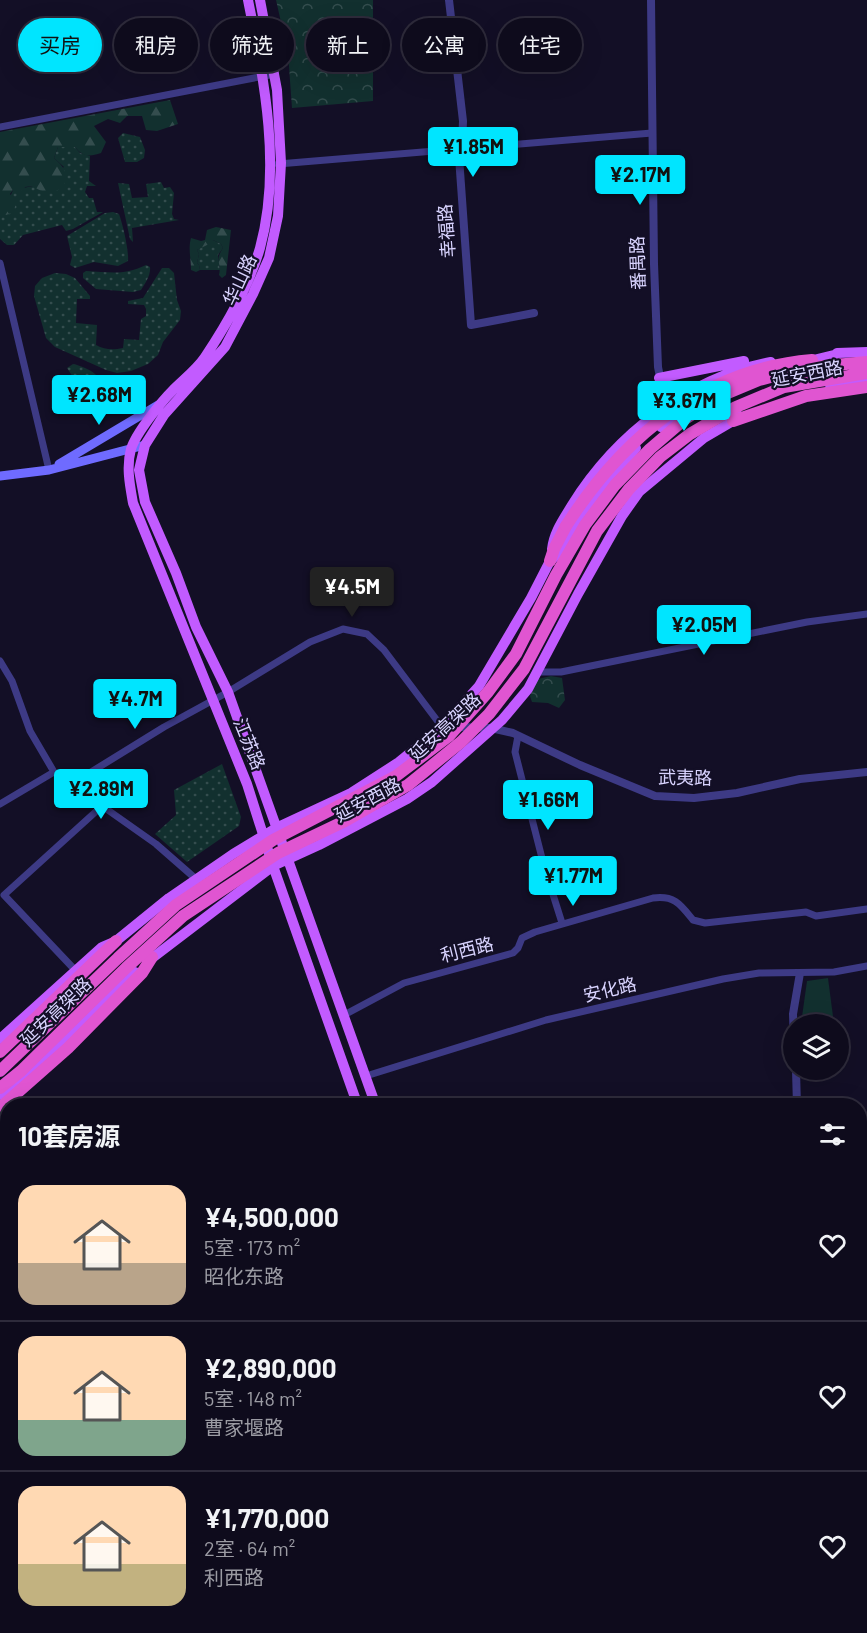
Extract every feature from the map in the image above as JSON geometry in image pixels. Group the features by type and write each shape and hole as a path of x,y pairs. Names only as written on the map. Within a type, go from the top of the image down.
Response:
{"highway":[{"name":"延安高架路","path":"0,1071 176,905 273,840 396,776 449,736 488,692 516,654 556,575 585,525 615,485 650,449 686,419 723,395 759,380 843,359 867,362"},
{"path":"550,561 554,549 584,498 614,462 642,434 664,417 706,389 751,371 788,362 843,359"},
{"name":"延安高架路","path":"0,1088 21,1071 126,968 183,916 278,853 345,821 408,785 461,742 489,714 524,669 597,531 629,489 660,457 690,434 736,407 784,387 867,373"},
{"path":"733,421 806,396 867,387"},
{"path":"0,1052 79,971 116,941"},
{"path":"11,1098 68,1048 135,980 152,957"}],"main road":[{"name":"华山路","path":"248,0 269,76"},
{"name":"华山路","path":"0,476 49,470 145,445 164,416 225,347 269,258 276,226 276,164 260,0"},
{"name":"华山路","path":"49,470 106,438 160,403 204,359 244,289 260,249 276,164"},
{"name":"延安西路","path":"550,561 562,550 593,503 639,444 682,412 724,387 779,367 843,359 867,352"},
{"path":"659,378 749,360 783,359"},
{"name":"延安西路","path":"0,1060 106,957 116,941 196,879 278,827 351,793 399,762 442,727 479,686 531,598 550,561 554,534 583,487 639,427 683,395 742,367 783,359 843,359"},
{"name":"延安西路","path":"0,1095 40,1064 152,957 273,866 407,799 432,782 502,720 528,690 578,594 622,516 639,492 704,438 733,421 744,408 785,392 867,380"},
{"path":"733,421 808,400 867,392"},
{"name":"江苏路","path":"160,403 131,448 128,478 133,503 247,784 273,866 355,1098"},
{"name":"江苏路","path":"145,445 139,470 145,502 176,573 196,627 228,692 373,1098"},
{"path":"0,1040 79,971"}],"street":[{"name":"幸福路","path":"449,0 461,99 463,140 459,157 471,325 534,313"},
{"name":"番禺路","path":"651,0 654,264 659,378 673,403 695,424 704,438"},
{"path":"0,128 269,76"},
{"path":"276,164 652,133"},
{"path":"0,263 49,470"},
{"path":"537,672 561,672 807,622 867,614"},
{"path":"70,785 309,642 343,630 367,634 384,650 442,727"},
{"path":"0,661 12,681 30,730 54,772 145,836 196,879"},
{"name":"武夷路","path":"442,727 491,728 518,736 655,796 694,798 737,793 800,779 867,772"},
{"path":"518,736 515,752 544,866 562,923"},
{"path":"0,804 54,772"},
{"path":"79,971 4,895 102,806"},
{"name":"利西路","path":"344,1015 404,983 510,955 516,951 520,940 526,935 658,897 678,901 693,920 700,922 722,922 806,912 816,915 867,909"},
{"name":"安化路","path":"366,1076 546,1020 723,979 759,973 834,972 867,966"},
{"path":"793,1014 800,973"},
{"path":"796,1080 797,1098"}],"green space":[{"path":"276,0 373,0 373,18 306,18 306,72 373,72 373,101 292,108 289,72 294,72 294,18 280,18"},
{"path":"170,100 178,124 157,131 146,130 142,116 127,116 120,123 108,119 94,126 106,142 101,153 86,155 75,147 58,147 54,158 65,172 66,179 63,188 48,192 33,186 25,187 24,190 18,192 13,190 10,194 16,201 14,212 6,215 0,213 0,132"},
{"path":"123,133 140,137 145,150 144,158 137,162 125,162 118,138"},
{"path":"58,147 75,147 80,153 90,156 89,181 96,186 87,186 85,192 89,198 93,198 97,212 103,212 73,229 66,231 62,225 23,235 14,245 7,245 0,239 0,213 3,213 13,190 33,186 64,167 54,158"},
{"path":"161,182 164,188 170,187 174,193 172,214 174,219 179,220 132,228 133,242 130,239 118,183 129,184 132,198 148,197 146,184"},
{"path":"105,213 119,214 121,219 128,261 118,266 94,262 75,268 70,265 72,257 67,236"},
{"path":"216,227 231,230 226,275 222,278 219,275 219,259 223,248 221,244 213,240 212,245 197,250 199,254 197,263 200,270 196,272 191,270 191,238 205,240 207,230"},
{"path":"213,240 221,244 223,248 218,255 220,270 200,270 197,263 199,254 197,250"},
{"path":"146,265 150,267 150,273 141,290 133,292 96,289 83,278 83,273 86,271 123,272"},
{"path":"162,268 169,268 174,273 177,300 181,311 180,320 163,342 158,355 148,364 131,371 117,373 55,347 46,338 34,296 35,286 42,278 55,273 75,278 90,296 90,299 77,299 76,323 97,325 96,345 106,349 116,349 123,348 124,339 139,340 141,319 146,316 146,309 144,305 128,304 128,301 143,298"},
{"path":"73,364 93,372 98,377 98,382 91,383 73,377 67,368"},
{"path":"551,676 562,678 565,700 559,708 548,703 532,702 530,696 538,679"},
{"path":"222,764 241,817 239,826 187,862 155,834 176,815 174,790"},
{"path":"828,978 833,1014 802,1014 807,981"}]}
